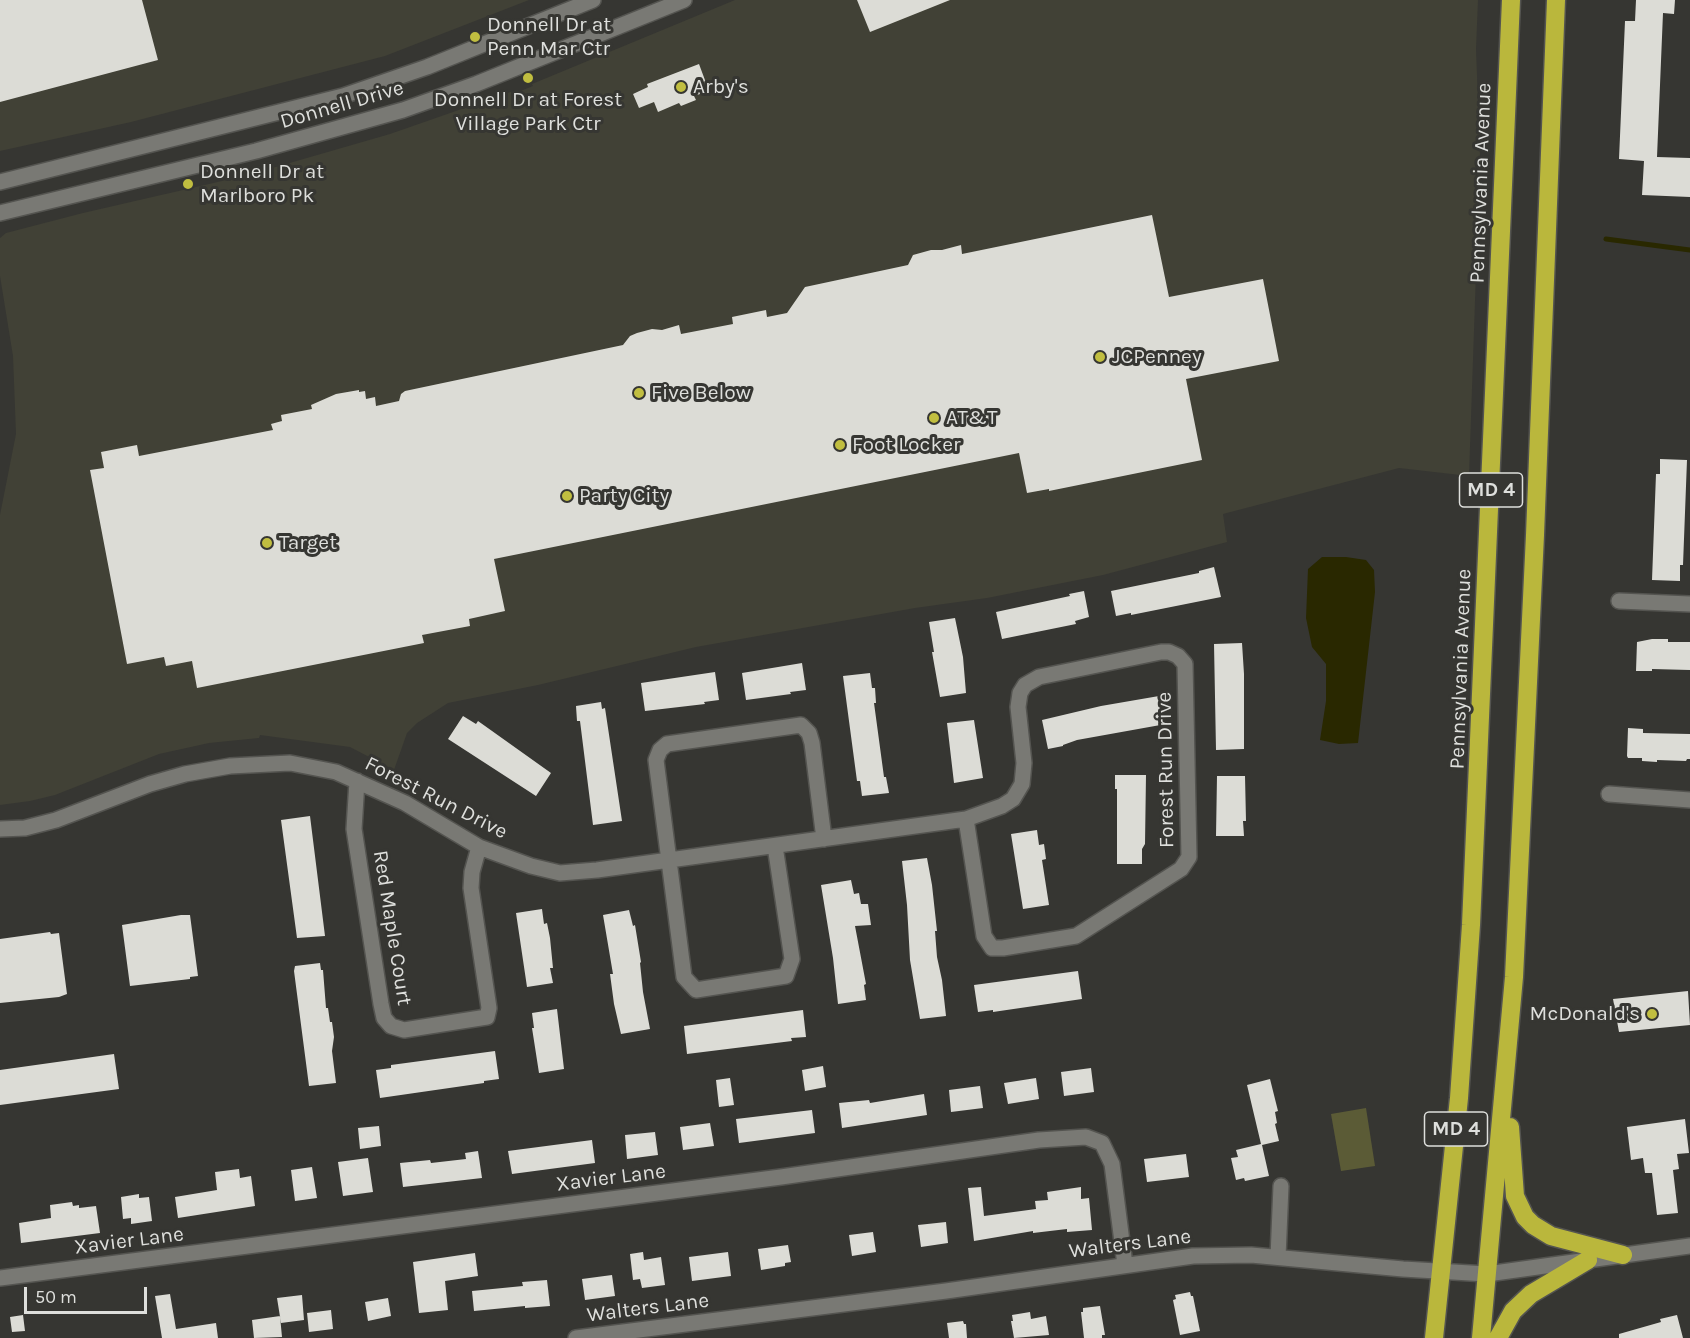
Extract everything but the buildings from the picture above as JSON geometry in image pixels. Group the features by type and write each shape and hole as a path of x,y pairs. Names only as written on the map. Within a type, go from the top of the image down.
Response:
{"highway":[{"name":"Pennsylvania Avenue","path":"1434,1338 1459,1098 1472,915 1511,0"},
{"name":"MD 4","path":"1481,1338 1514,977 1556,0"},
{"path":"1506,1069 1513,1184 1515,1196 1526,1217 1533,1225 1551,1236 1623,1255"},
{"path":"1498,1338 1514,1311 1531,1294 1588,1260"}],"street":[{"name":"Donnell Drive","path":"0,182 343,96 427,68 593,0"},
{"name":"Donnell Drive","path":"0,213 256,152 403,110 476,84 684,0"},
{"path":"1619,601 1690,604"},
{"name":"Forest Run Drive","path":"0,829 25,828 46,822 150,784 185,774 230,766 290,763 336,772 405,803 479,847 531,866 560,873 776,846 966,819 985,814 1013,799 1022,784 1024,763 1018,706 1020,693 1025,685 1039,676 1161,652 1170,652 1178,656 1185,664 1189,857 1181,869 1076,936 1030,945 992,948 984,936 966,819"},
{"path":"776,846 792,959 786,976 696,990 684,977 656,760 660,750 667,744 801,726 809,734 812,743 824,839"},
{"name":"Red Maple Court","path":"357,781 354,829 381,1004 384,1018 391,1026 404,1030 487,1017 489,1008 471,888 472,872 479,847"},
{"path":"1609,794 1690,800"},
{"name":"Xavier Lane","path":"0,1278 781,1177 1039,1140 1086,1137 1102,1143 1112,1164 1125,1265"},
{"path":"1278,1257 1281,1186"},
{"name":"Walters Lane","path":"576,1338 946,1291 1193,1256 1251,1255 1442,1273 1487,1274 1690,1246"}],"shaded area":[{"path":"0,0 529,0 385,56 131,122 0,151"},
{"path":"735,0 1478,0 1476,49 1480,155 1469,476 1399,468 1223,514 1227,542 1103,575 987,598 915,608 696,647 538,685 448,703 417,723 407,733 394,770 350,747 260,735 259,738 209,743 159,754 55,795 0,805 0,515 16,434 13,356 0,276 0,238 6,233 248,175 390,134 516,90 518,92 533,86 532,84"},
{"path":"1322,557 1366,560 1374,570 1375,592 1358,743 1339,744 1320,740 1326,701 1326,664 1312,647 1306,618 1308,569"},
{"path":"1366,1108 1375,1166 1341,1171 1331,1114"}],"waterway":[{"path":"1606,239 1690,250"}],"place":[{"name":"Donnell Dr at Penn Mar Ctr","path":"475,37"},
{"name":"Donnell Dr at Forest Village Park Ctr","path":"528,78"},
{"name":"Arby's","path":"681,87"},
{"name":"Donnell Dr at Marlboro Pk","path":"188,184"},
{"name":"JCPenney","path":"1100,357"},
{"name":"Five Below","path":"639,393"},
{"name":"AT&T","path":"934,418"},
{"name":"Foot Locker","path":"840,445"},
{"name":"Party City","path":"567,496"},
{"name":"Target","path":"267,543"},
{"name":"McDonald's","path":"1652,1014"}]}
